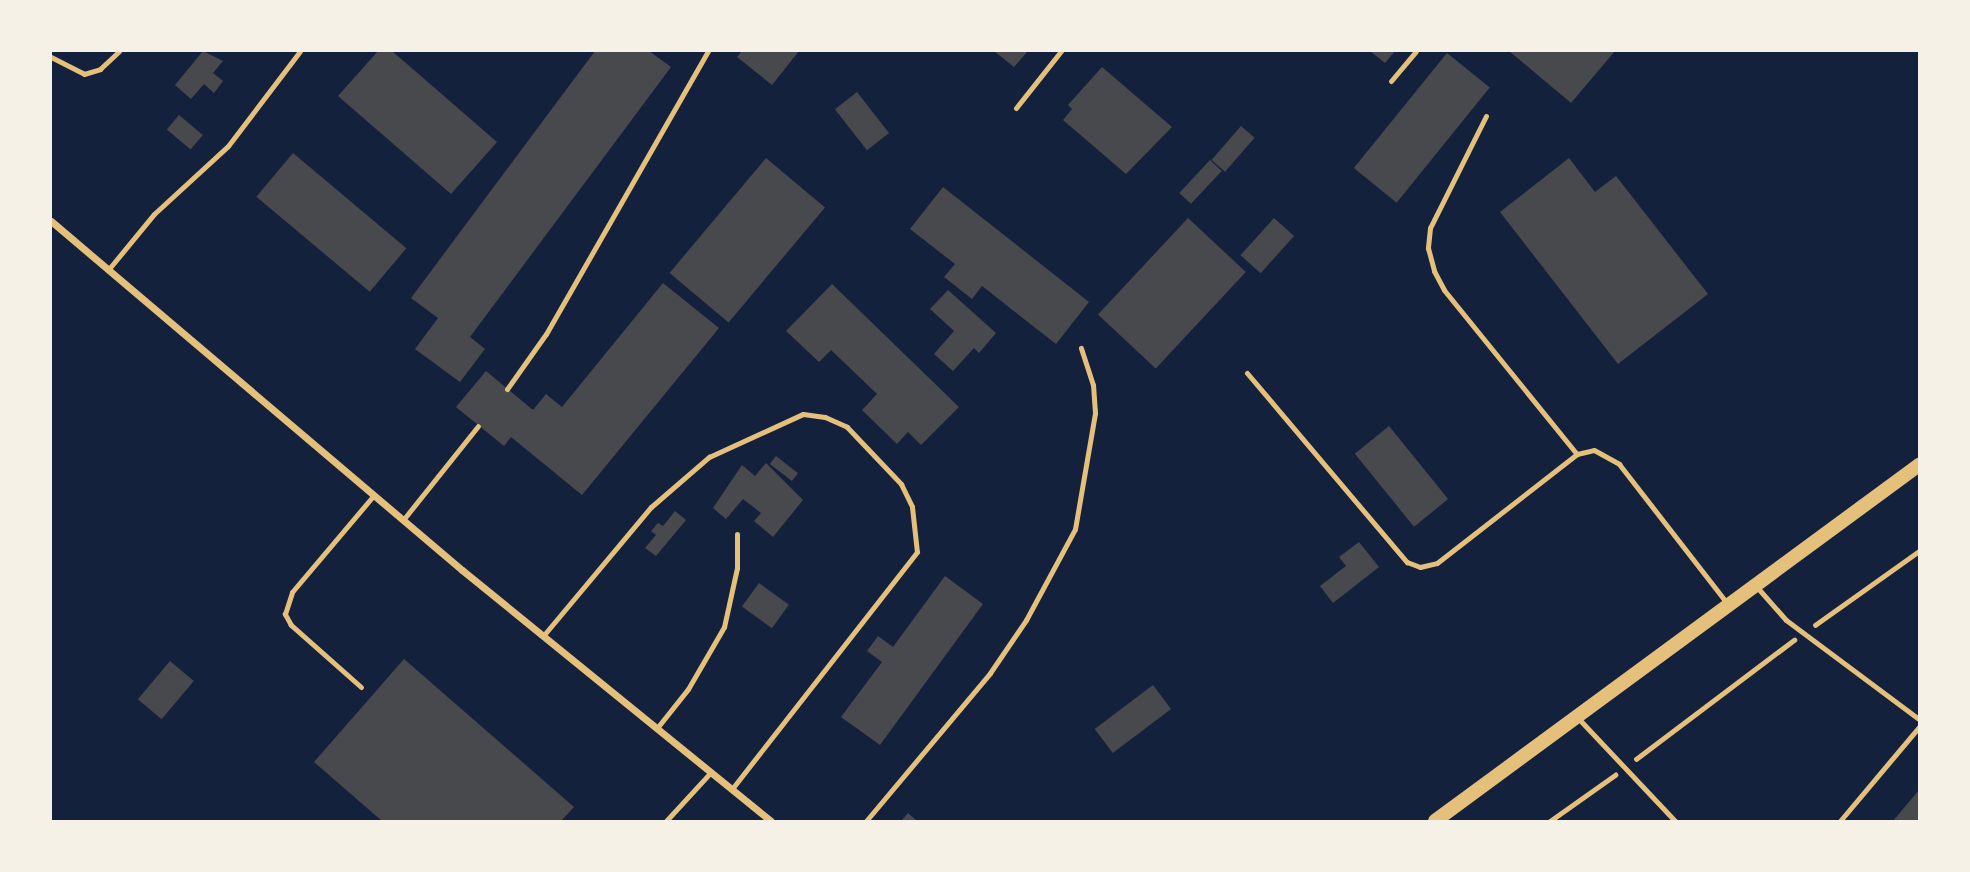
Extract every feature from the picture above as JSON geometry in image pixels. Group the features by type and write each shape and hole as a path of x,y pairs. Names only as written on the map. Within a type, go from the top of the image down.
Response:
{"main road":[{"path":"1435,821 1919,466"}],"street":[{"path":"51,221 402,520 771,821"}],"lane":[{"path":"51,57 84,74 100,69 119,51"},
{"path":"108,270 154,214 228,146 300,51"},
{"path":"507,389 546,334 708,51"},
{"path":"1016,108 1061,51"},
{"path":"1391,81 1416,51"},
{"path":"1486,116 1430,228 1428,248 1434,271 1444,290 1577,454"},
{"path":"866,821 990,673 1026,620 1075,529 1095,413 1093,385 1081,348"},
{"path":"1247,373 1407,562 1420,567 1437,563 1577,454 1594,450 1619,464 1729,605"},
{"path":"542,636 651,507 709,457 803,414 825,417 847,427 901,484 912,507 917,552 732,789"},
{"path":"402,520 478,426"},
{"path":"362,687 291,625 285,614 292,592 373,495"},
{"path":"656,728 688,690 724,626 737,568 737,534"},
{"path":"1756,586 1804,634 1919,719"},
{"path":"1577,717 1623,769 1675,821"},
{"path":"1840,821 1919,727"},
{"path":"666,821 711,772"}],"path":[{"path":"1550,821 1919,551"}],"building":[{"path":"203,51 223,61 213,73 223,81 214,93 204,84 191,99 175,85"},
{"path":"378,51 392,51 497,142 451,194 338,96"},
{"path":"595,51 649,51 671,67 470,337 485,349 460,382 415,349 438,318 411,298"},
{"path":"742,51 799,51 772,85 737,57"},
{"path":"994,51 1028,51 1014,67"},
{"path":"1370,51 1395,51 1385,63"},
{"path":"1509,51 1615,51 1571,103"},
{"path":"1447,53 1490,88 1397,203 1354,168"},
{"path":"1102,67 1172,127 1126,174 1063,120 1072,109 1068,105"},
{"path":"857,92 889,133 867,150 835,109"},
{"path":"179,115 203,135 191,149 167,130"},
{"path":"1241,126 1255,138 1225,172 1211,160"},
{"path":"293,153 406,248 370,292 256,197"},
{"path":"766,158 825,207 729,322 670,273"},
{"path":"1569,158 1595,192 1616,176 1708,294 1618,364 1500,212"},
{"path":"1210,160 1222,171 1191,204 1179,193"},
{"path":"943,187 1089,302 1056,344 982,286 972,299 944,277 955,264 910,229"},
{"path":"1188,218 1246,272 1156,368 1098,315"},
{"path":"1274,218 1294,236 1261,273 1241,255"},
{"path":"663,283 719,328 582,495 511,437 504,446 456,407 486,371 533,410 546,394 562,407"},
{"path":"832,284 959,407 921,445 908,432 897,444 862,410 877,394 831,350 819,362 786,331"},
{"path":"948,290 996,333 979,353 974,348 953,371 934,354 954,331 930,309"},
{"path":"1389,426 1448,499 1414,527 1355,454"},
{"path":"776,456 798,473 792,481 770,464"},
{"path":"766,463 803,500 773,537 754,521 761,513 743,499 726,519 713,508 742,465 755,476"},
{"path":"675,511 686,520 656,556 645,548 656,535 651,531 658,523 663,526"},
{"path":"1359,542 1379,567 1333,603 1320,586 1346,566 1339,557"},
{"path":"945,576 983,604 880,745 841,717 882,662 867,651 878,636 893,647"},
{"path":"759,583 789,605 772,628 742,606"},
{"path":"404,659 574,807 561,821 382,821 314,762"},
{"path":"170,661 194,681 162,719 138,699"},
{"path":"1153,685 1171,709 1113,753 1095,729"},
{"path":"1919,790 1919,821 1893,821"},
{"path":"908,813 917,821 901,821"}]}
